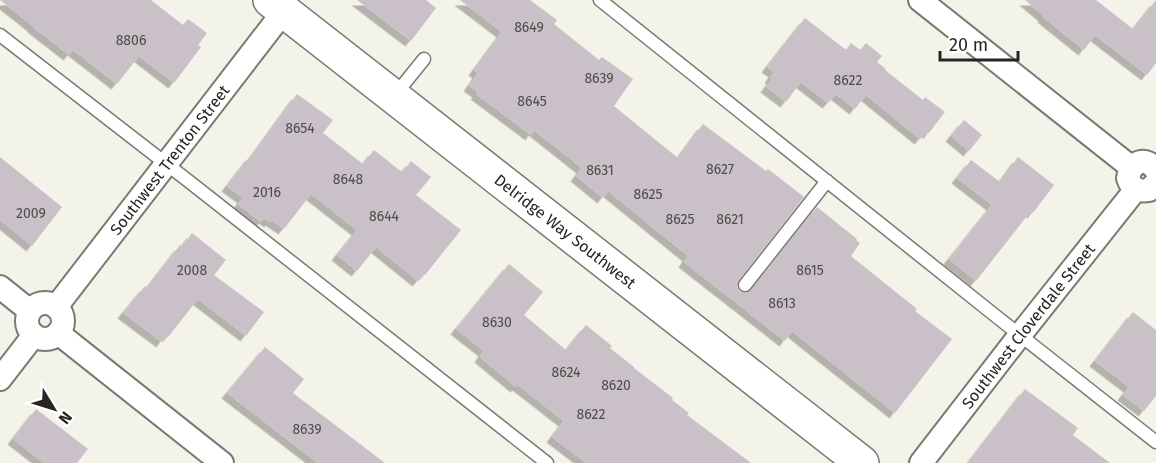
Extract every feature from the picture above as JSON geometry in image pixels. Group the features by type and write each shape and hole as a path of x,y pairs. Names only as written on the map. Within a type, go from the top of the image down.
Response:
{"main road":[{"name":"Delridge Way Southwest","path":"277,6 862,463"}],"street":[{"path":"920,0 1150,176"},
{"name":"Southwest Trenton Street","path":"56,308 166,164 277,6"},
{"name":"Southwest Cloverdale Street","path":"921,463 1020,335 1150,176"},
{"path":"0,287 30,311"},
{"path":"45,303 56,308 63,319 58,333 48,339 36,338 27,324 30,311 39,304 45,303"},
{"path":"58,333 222,463"},
{"path":"0,379 34,335"}],"lane":[{"path":"600,0 1156,442"},
{"path":"0,35 548,463"},
{"path":"394,97 424,59"},
{"path":"745,285 826,181"}],"building":[{"path":"0,0 151,0 183,25 188,19 207,33 198,45 201,47 174,83 139,56 117,84 73,50 69,55"},
{"path":"357,0 426,0 436,8 411,41"},
{"path":"460,0 530,0 557,20 554,24 599,60 602,57 633,79 614,106 678,158 703,124 804,197 739,280 737,287 740,292 747,293 751,290 817,207 857,239 860,243 851,256 917,309 915,311 952,339 895,413 792,331 785,341 684,262 688,256 608,191 603,198 576,176 582,168 534,130 531,135 476,94 478,92 469,86 478,73 474,70 502,32"},
{"path":"1025,0 1096,0 1133,29 1156,0 1156,63 1147,75 1095,35 1084,50"},
{"path":"805,18 846,50 851,43 860,50 866,43 882,56 877,62 885,70 923,100 925,97 945,112 929,133 926,132 920,139 866,95 855,109 836,94 828,103 801,82 786,102 766,87 774,72 767,67"},
{"path":"297,94 333,120 323,133 363,164 374,150 402,172 411,161 431,177 416,195 461,230 418,281 376,247 357,271 337,255 357,230 311,194 284,229 271,220 270,222 264,218 261,222 238,204 243,198 227,186"},
{"path":"964,120 982,135 969,151 951,136"},
{"path":"0,157 62,207 32,246 0,220"},
{"path":"1018,157 1054,185 976,281 949,259 992,205 957,178 971,160 1000,182"},
{"path":"192,233 226,260 214,275 264,312 246,336 198,299 162,342 123,313 145,286 147,288"},
{"path":"509,264 543,292 524,315 566,350 586,325 612,346 610,348 673,398 672,400 689,413 687,415 751,463 586,463 552,437 564,421 518,385 516,387 480,357 484,351 456,329"},
{"path":"1133,312 1156,330 1156,396 1144,411 1123,395 1129,387 1095,361"},
{"path":"265,347 304,379 293,393 385,463 318,463 227,393"},
{"path":"1025,389 1078,428 1073,435 1110,463 968,463"},
{"path":"36,409 88,449 77,463 44,463 13,439"}]}
